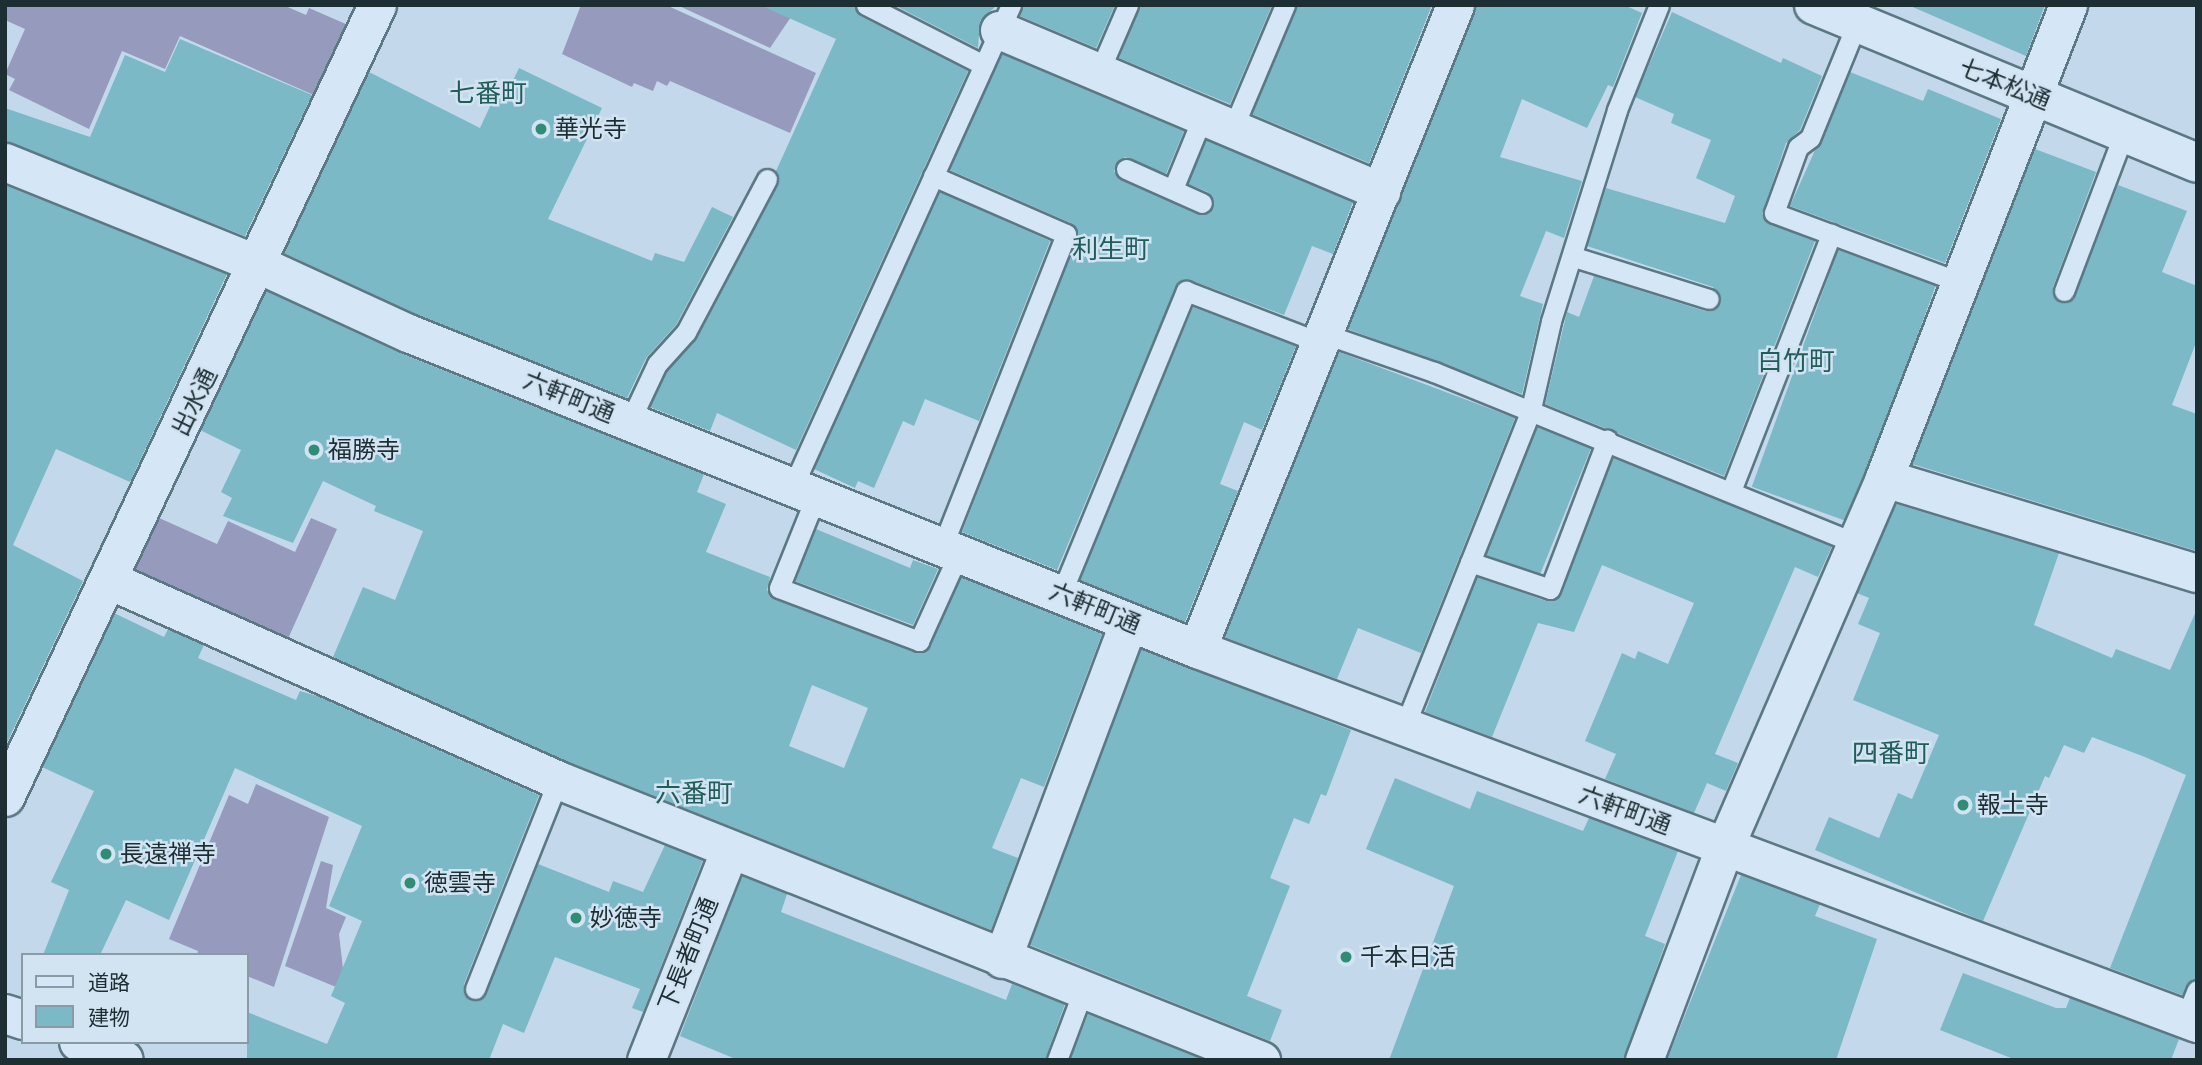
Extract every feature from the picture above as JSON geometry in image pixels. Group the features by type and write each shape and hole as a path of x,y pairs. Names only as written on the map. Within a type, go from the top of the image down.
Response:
{"street":[{"name":"出水通","path":"5,797 260,265 377,5"},
{"path":"1197,649 1455,5"},
{"name":"七本松通","path":"1814,5 2197,163"},
{"path":"1644,1060 1725,846 1885,478 2068,5"},
{"path":"1005,18 1099,72 1381,191"},
{"name":"六軒町通","path":"5,162 260,265 408,333 1403,730 2193,1011"},
{"path":"1885,478 2197,573"},
{"path":"109,580 558,780 1002,960 1261,1060"},
{"path":"1002,960 1129,622"},
{"name":"下長者町通","path":"646,1060 730,849"},
{"path":"84,1044 124,1060"}],"lane":[{"path":"866,5 984,65"},
{"path":"1099,72 1128,5"},
{"path":"1172,189 1218,122 1285,5"},
{"path":"1403,730 1530,413 1551,321 1574,257 1617,110 1659,5"},
{"path":"933,176 1066,234 919,641 779,588 805,491 933,176 1005,18"},
{"path":"1857,23 1810,138 1798,147 1774,213 1960,282"},
{"path":"2064,290 2124,133"},
{"path":"1126,169 1202,203"},
{"path":"630,421 657,364 686,332 767,179"},
{"path":"1731,491 1831,234"},
{"path":"1574,257 1709,299"},
{"path":"1061,594 1186,291 1434,372 1858,544"},
{"path":"1470,562 1550,589 1607,440"},
{"path":"475,989 558,780"},
{"path":"1057,1060 1083,991"}],"shaded area":[{"path":"5,5 283,5 306,15 309,8 348,25 316,96 180,36 165,69 122,51 89,129 9,90 15,79 5,74 25,29 5,20"},
{"path":"581,5 666,5 816,73 790,133 670,81 667,86 657,81 653,91 634,83 632,87 562,54"},
{"path":"677,5 799,5 770,48"},
{"path":"157,517 217,544 228,521 295,552 311,518 337,529 287,641 132,571"},
{"path":"256,784 329,817 274,987 248,976 248,953 198,953 169,939 229,795 248,804"},
{"path":"321,861 333,865 326,908 346,917 339,934 343,969 426,1024 285,966"}],"building":[{"path":"760,5 854,5 860,16 968,71 796,450 717,413 710,431 650,407 667,371 697,338 778,185 776,171 836,39"},
{"path":"894,5 997,5 980,21 978,48"},
{"path":"1023,5 1115,5 1096,48 1020,16"},
{"path":"1140,5 1272,5 1230,104 1119,58"},
{"path":"1297,5 1432,5 1369,163 1252,114"},
{"path":"1475,5 1624,5 1642,13 1613,87 1608,85 1587,128 1522,99 1500,157 1582,181 1564,238 1546,231 1520,296 1543,304 1522,394 1348,329"},
{"path":"1908,5 2045,5 2026,56"},
{"path":"1672,12 1781,63 1783,58 1822,76 1800,130 1786,143 1762,214 1770,224 1815,241 1724,476 1545,404 1567,312 1579,317 1594,276 1705,311 1720,303 1713,287 1587,246 1606,188 1725,223 1735,196 1696,178 1711,140 1671,123 1674,114 1635,97"},
{"path":"180,39 312,95 245,236 5,142 5,108 90,137 125,55 165,72"},
{"path":"1002,54 1184,131 1166,174 1125,157 1114,171 1121,180 1197,214 1209,213 1214,202 1208,192 1188,184 1206,140 1353,202 1333,254 1312,246 1284,315 1190,280 1178,282 1057,570 962,532 1078,233 1071,223 950,170"},
{"path":"519,68 602,108 548,219 652,261 655,253 684,262 712,207 733,217 676,325 646,358 627,398 416,314 284,253 369,72 480,128 499,87 508,91"},
{"path":"1850,72 1923,101 1928,89 2001,119 1945,263 1790,206"},
{"path":"2035,149 2096,172 2053,287 2059,302 2075,295 2118,185 2187,211 2162,272 2197,286 2197,340 2172,405 2197,414 2197,551 1912,464"},
{"path":"5,185 227,274 130,482 56,449 13,545 83,581 5,747"},
{"path":"940,192 1050,241 979,421 925,399 914,426 903,421 874,488 858,481 855,488 814,469"},
{"path":"1838,250 1936,286 1850,522 1752,487"},
{"path":"266,291 400,353 704,474 697,492 726,504 706,552 770,577 767,590 775,599 920,653 930,646 961,577 1102,634 1044,787 1021,778 992,848 1018,858 991,930 566,761 333,657 363,587 395,600 423,531 374,511 376,506 323,481 293,543 223,516 232,498 221,492 241,450 200,430","holes":["812,685 868,708 844,768 789,746"]},
{"path":"1193,307 1296,346 1262,430 1244,422 1220,484 1238,491 1185,622 1080,580"},
{"path":"1339,352 1515,418 1421,653 1358,628 1337,679 1224,637"},
{"path":"1537,427 1591,449 1539,577 1485,555"},
{"path":"1613,458 1832,546 1818,577 1795,567 1715,754 1738,763 1726,791 1707,783 1694,813 1605,779 1616,754 1585,741 1622,653 1635,659 1638,651 1668,664 1694,603 1602,565 1574,632 1538,623 1492,737 1425,712 1477,577 1546,601 1558,598"},
{"path":"1896,504 2059,553 2034,625 2112,658 2116,649 2170,670 2197,609 2197,978 2182,995 2110,968 2186,775 2145,757 2092,737 2084,753 2064,745 2049,778 2045,776 1983,921 1815,850 1829,817 1879,838 1898,793 1912,799 1939,735 1853,700 1880,633 1858,624 1869,598 1857,593"},
{"path":"816,529 910,568 913,560 938,569 913,625 795,581"},
{"path":"114,613 164,637 168,629 204,645 198,658 296,700 300,691 317,696 539,795 464,984 470,1000 486,994 538,864 609,892 613,881 643,892 665,845 703,860 643,1012 632,1008 640,989 555,957 524,1033 503,1024 489,1060 247,1060 248,1012 327,1044 345,1003 331,996 362,921 329,906 362,826 235,768 169,920 126,900 101,953 44,953 69,890 51,882 94,791 42,767"},
{"path":"1141,649 1351,730 1326,796 1321,794 1309,824 1294,818 1270,878 1290,886 1247,996 1282,1010 1270,1041 1030,945"},
{"path":"1395,778 1470,809 1477,791 1583,831 1589,818 1678,851 1645,936 1665,944 1624,1060 1389,1060 1454,886 1366,849"},
{"path":"1741,875 1820,904 1815,916 1877,939 1836,1060 1667,1060"},
{"path":"742,876 787,894 781,912 1006,1000 1012,984 1065,1004 1045,1060 738,1060 680,1036"},
{"path":"1963,973 2056,1008 2066,1008 2070,998 2179,1039 2171,1060 2016,1060 1940,1030"},
{"path":"1088,1014 1204,1060 1070,1060"}],"place":[{"name":"華光寺","path":"541,129"},
{"name":"福勝寺","path":"314,450"},
{"name":"報土寺","path":"1963,805"},
{"name":"長遠禅寺","path":"106,854"},
{"name":"徳雲寺","path":"410,883"},
{"name":"妙徳寺","path":"576,918"},
{"name":"千本日活","path":"1346,957"}],"district":[{"name":"七番町","path":"488,94"},
{"name":"利生町","path":"1111,250"},
{"name":"白竹町","path":"1796,362"},
{"name":"四番町","path":"1891,754"},
{"name":"六番町","path":"694,794"}]}
